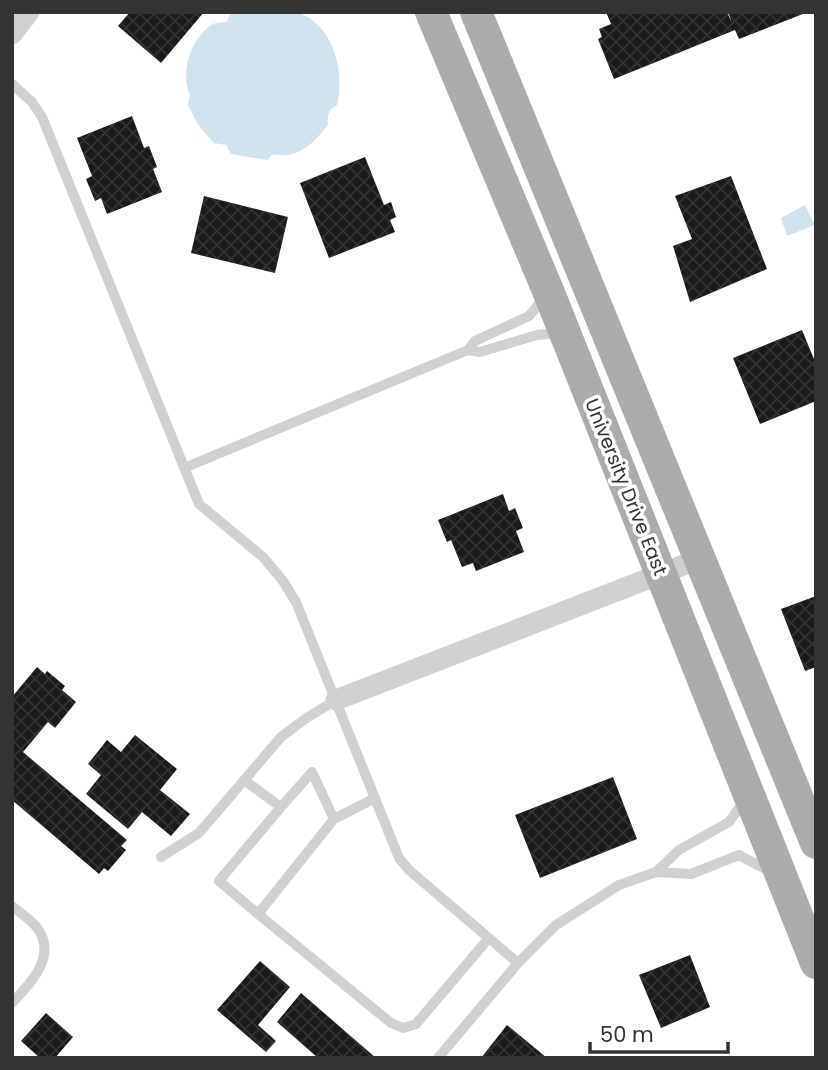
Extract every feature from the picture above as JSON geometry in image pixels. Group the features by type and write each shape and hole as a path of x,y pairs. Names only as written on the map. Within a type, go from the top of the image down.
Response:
{"main road":[{"name":"University Drive East","path":"431,12 549,293 816,963"},
{"path":"476,12 816,843"},
{"path":"508,194 526,210 564,225"}],"street":[{"path":"12,34 29,12"},
{"path":"336,700 699,559"}],"lane":[{"path":"12,84 32,102 42,117 199,504 263,557 296,601 399,858 409,870 518,963"},
{"path":"184,468 468,350 475,341 529,316 549,293"},
{"path":"468,350 480,352 537,335 565,333"},
{"path":"161,857 199,834 281,737 336,700"},
{"path":"334,819 312,772 219,881 391,1023 403,1028 416,1024 488,939"},
{"path":"245,781 281,807"},
{"path":"656,872 678,850 729,822 749,795"},
{"path":"258,914 334,819 375,798"},
{"path":"438,1058 518,963 564,920 619,885 656,872 691,874 739,855 781,877"},
{"path":"12,906 38,928 43,941 41,968 33,981 12,1003"}],"water":[{"path":"232,12 298,13 320,28 334,51 339,79 337,105 329,113 328,125 324,130 312,143 296,153 272,155 267,160 231,154 226,145 214,143 198,125 188,105 190,95 186,77 192,48 203,32 214,24 226,22"},
{"path":"805,205 815,225 787,236 781,218"}],"building":[{"path":"130,12 204,12 161,63 118,26"},
{"path":"606,12 727,12 732,23 728,12 808,12 739,39 735,30 614,79 598,39 602,37 599,29 611,24"},
{"path":"132,116 144,148 149,146 157,167 153,169 162,192 107,214 101,198 95,201 86,179 92,176 77,138"},
{"path":"365,157 384,205 391,202 396,217 390,220 395,232 329,258 300,183"},
{"path":"731,176 767,269 690,302 673,246 692,239 675,196"},
{"path":"204,196 288,217 275,273 191,253"},
{"path":"802,330 816,364 816,401 760,424 733,358"},
{"path":"503,494 509,511 515,508 523,528 516,531 524,552 476,571 473,563 462,567 451,540 447,542 438,520"},
{"path":"816,596 816,667 805,671 781,609"},
{"path":"37,667 45,674 47,671 65,686 62,690 76,702 55,728 48,722 23,752 127,840 121,846 126,850 108,871 104,868 99,874 12,800 12,697"},
{"path":"135,735 177,769 160,790 190,814 171,836 142,812 128,829 86,794 101,775 88,764 107,740 121,752"},
{"path":"613,777 637,839 540,878 515,815"},
{"path":"690,955 710,1007 661,1028 639,975"},
{"path":"260,961 290,987 258,1025 276,1041 266,1052 217,1010"},
{"path":"301,993 376,1058 318,1058 277,1022"},
{"path":"46,1013 73,1037 55,1058 40,1058 21,1041"},
{"path":"507,1025 547,1058 481,1058"}]}
